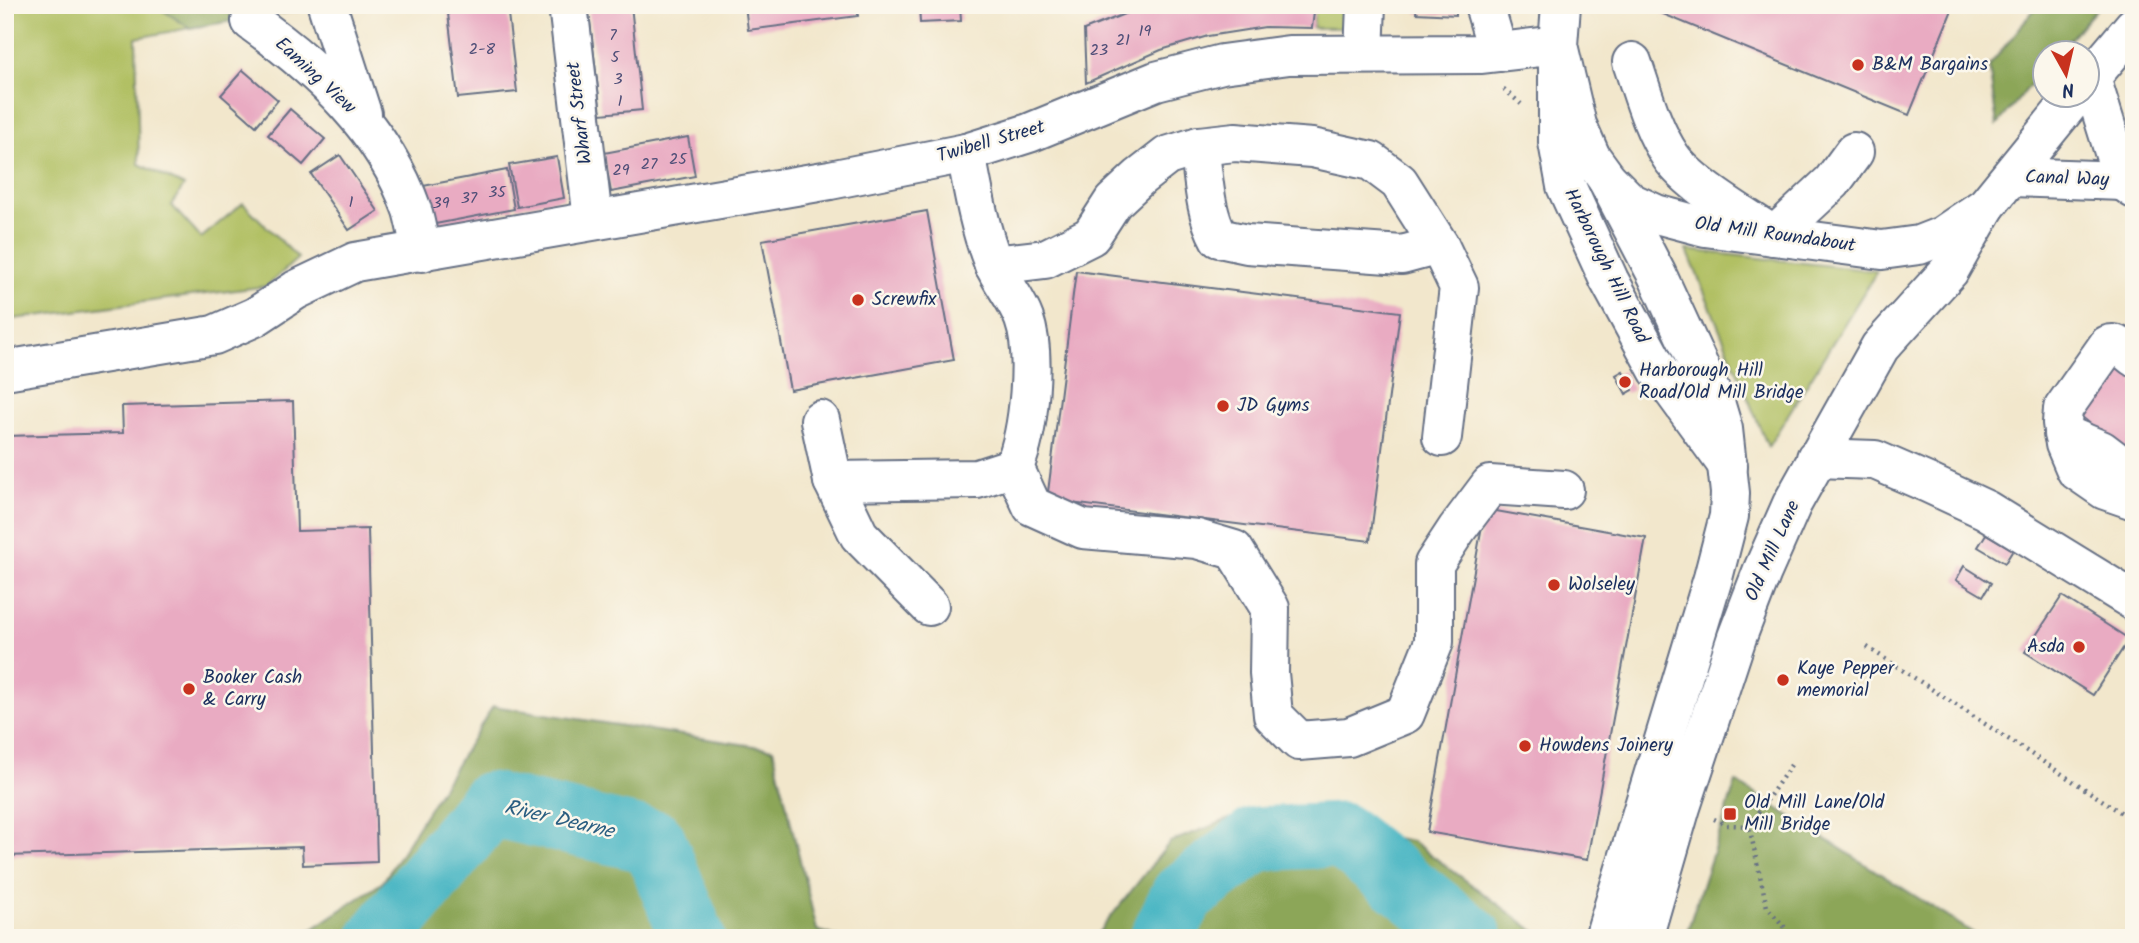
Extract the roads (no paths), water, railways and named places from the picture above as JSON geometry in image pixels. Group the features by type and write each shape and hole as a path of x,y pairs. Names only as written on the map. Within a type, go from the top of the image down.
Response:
{"main road":[{"path":"327,5 366,126"},
{"name":"Wharf Street","path":"568,5 593,220"},
{"path":"1364,54 1366,5"},
{"path":"1484,5 1499,52"},
{"name":"Harborough Hill Road","path":"1535,5 1558,45 1558,142 1566,186 1609,281 1658,370 1729,479"},
{"name":"Old Mill Roundabout","path":"1561,5 1558,45 1577,125 1591,157 1607,179 1630,202 1656,215 1705,227 1882,250 1919,245 1942,236 1986,206 2066,108"},
{"name":"Eaming View","path":"251,21 291,50 331,86 366,126 391,164 412,210 422,252"},
{"name":"Old Mill Roundabout","path":"2100,67 2134,26"},
{"name":"Twibell Street","path":"5,370 214,335 255,317 296,290 355,262 830,180 966,153 1029,133 1156,81 1222,64 1289,55 1499,52 1558,45"},
{"path":"1632,62 1654,126 1672,158 1692,179 1774,236 1832,183 1854,152"},
{"name":"Canal Way","path":"2011,177 2129,185 2095,108"},
{"path":"994,265 1045,259 1091,236 1113,202 1140,177 1167,156 1199,146 1235,142 1312,148 1371,161 1399,182 1439,246 1460,286 1442,438"},
{"path":"1199,146 1210,215 1219,238 1247,244 1402,255 1439,246"},
{"path":"966,153 981,229 994,265 1024,319 1031,366 1021,450 1014,467 1032,506 1083,529 1197,539 1234,550 1270,608 1269,673 1273,715 1299,741 1349,737 1405,714 1434,642 1434,564 1490,485 1564,490"},
{"name":"Harborough Hill Road","path":"1607,179 1657,275 1714,399 1729,479"},
{"name":"Old Mill Lane","path":"1643,938 1681,807 1737,636 1792,504 1880,347 1949,271 1986,206"},
{"path":"2134,357 2118,344 2108,345 2063,409 2065,444 2076,470 2105,490 2134,500"},
{"path":"820,420 833,481 859,535 929,606"},
{"path":"2063,434 2101,450 2134,475"},
{"path":"1816,458 1875,460 1928,483 1986,510 2134,601"},
{"path":"833,481 977,479 1014,467"},
{"path":"1604,938 1713,578 1729,516 1729,479"}],"waterway":[{"name":"River Dearne","path":"380,938 490,804 654,842 693,938"},
{"name":"River Dearne","path":"1162,938 1183,895 1256,839 1341,835 1471,938"}],"place":[{"name":"B&M Bargains","path":"1858,65"},
{"name":"Screwfix","path":"858,300"},
{"name":"Harborough Hill Road/Old Mill Bridge","path":"1625,382"},
{"name":"JD Gyms","path":"1223,406"},
{"name":"Wolseley","path":"1554,585"},
{"name":"Asda","path":"2079,647"},
{"name":"Kaye Pepper memorial","path":"1783,680"},
{"name":"Booker Cash & Carry","path":"189,689"},
{"name":"Howdens Joinery","path":"1525,746"},
{"name":"Old Mill Lane/Old Mill Bridge","path":"1730,814"}]}
